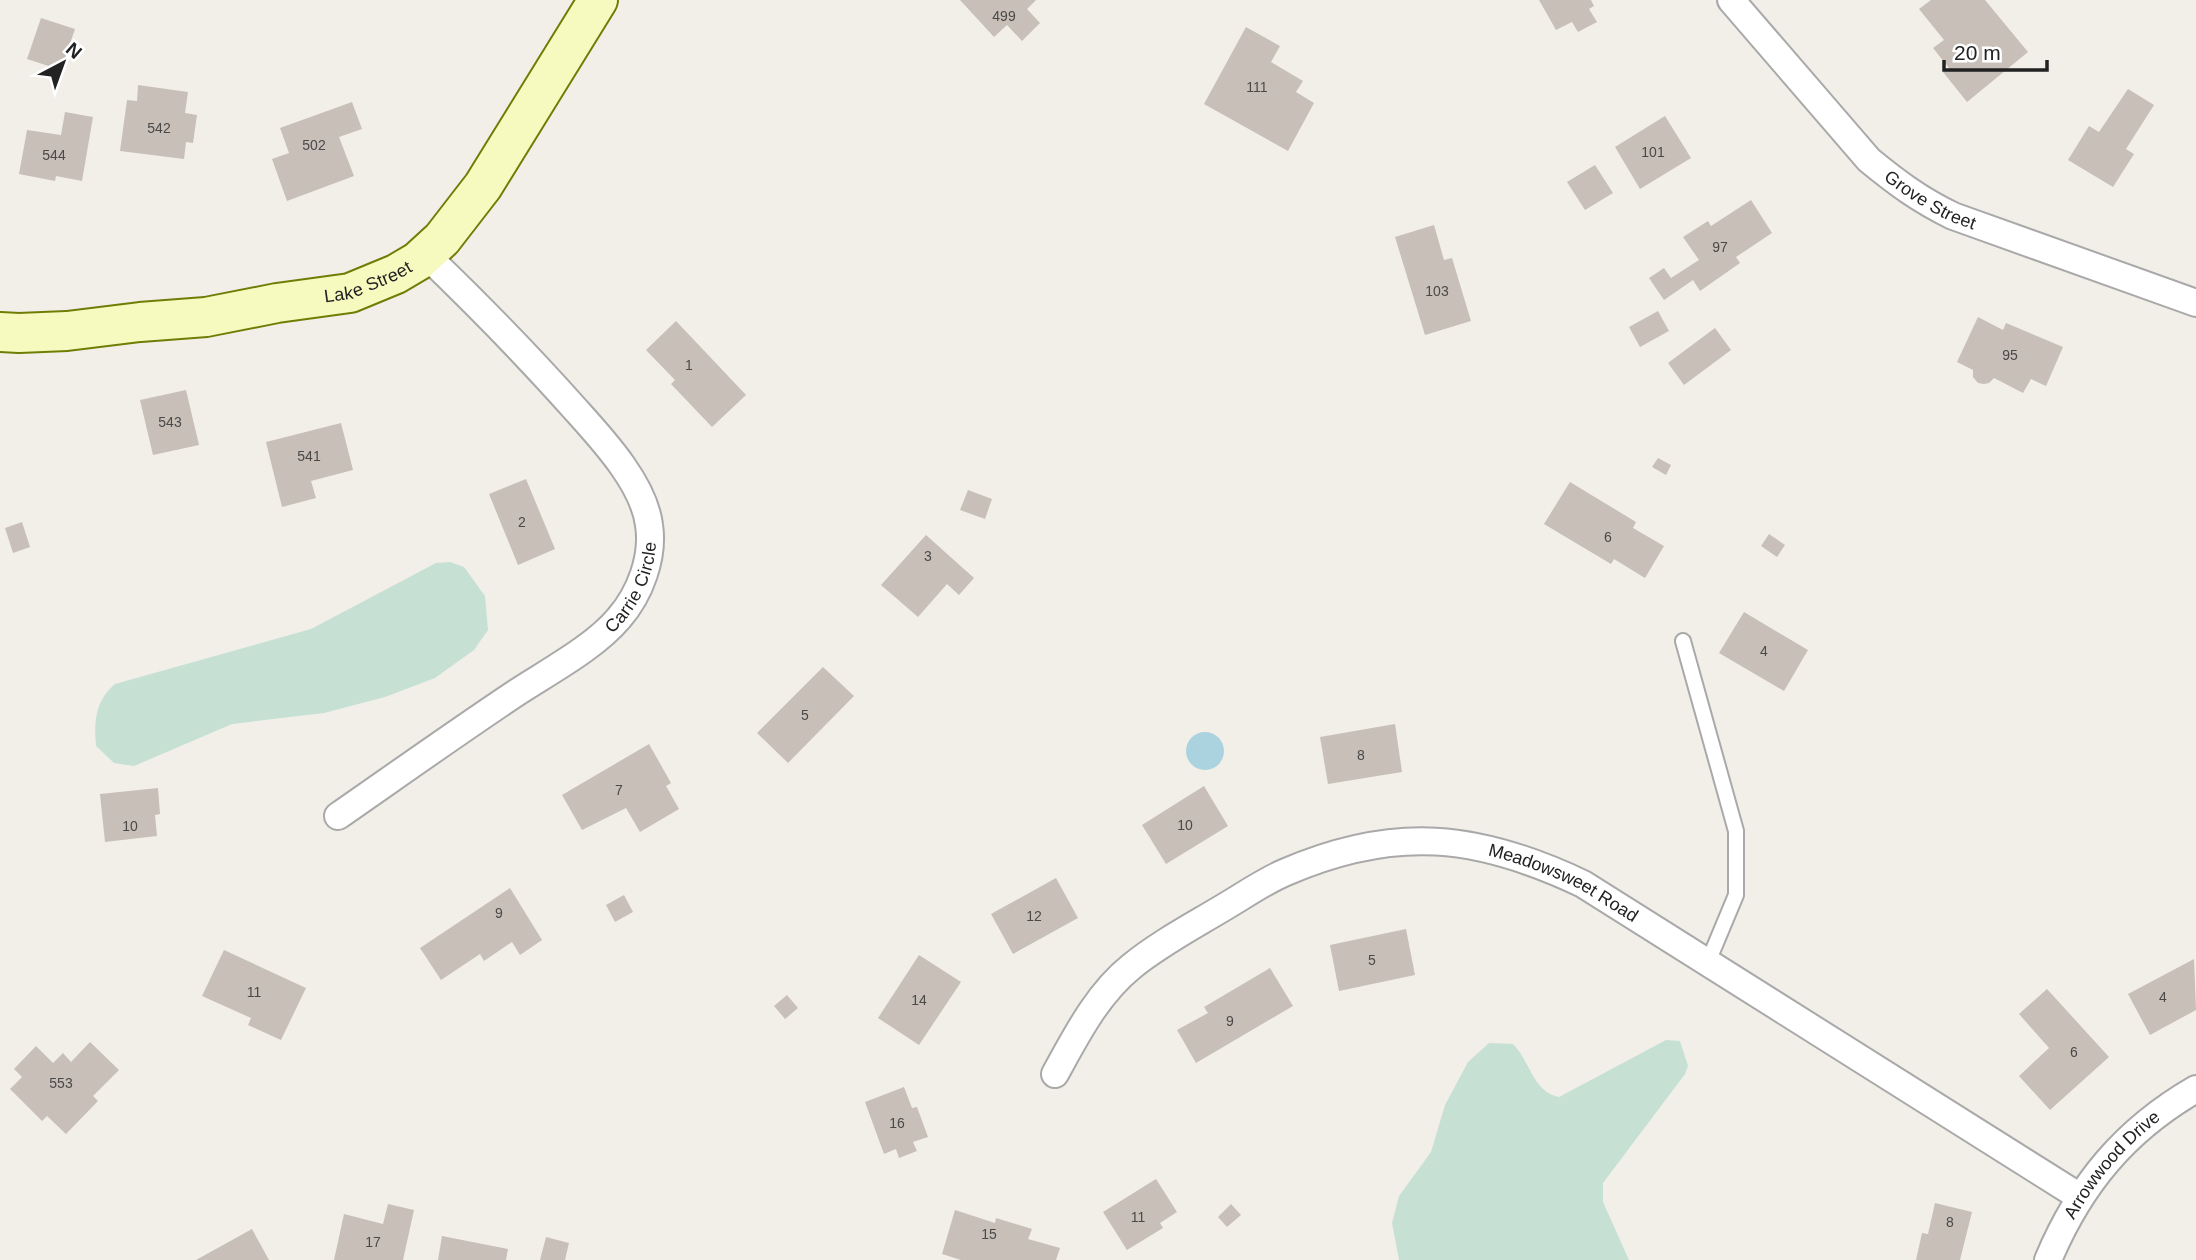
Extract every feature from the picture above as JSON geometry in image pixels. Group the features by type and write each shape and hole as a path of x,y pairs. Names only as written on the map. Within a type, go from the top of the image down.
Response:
{"main road":[{"name":"Lake Street","path":"0,332 67,331 206,317 277,303 350,293 396,274 418,261 449,230 496,166 598,0"}],"street":[{"name":"Grove Street","path":"1731,0 1869,160 1922,201 1953,216 2196,303"},
{"name":"Carrie Circle","path":"338,816 608,630 619,619 638,588 648,555 649,524 645,508 615,457 545,375 425,254"},
{"name":"Meadowsweet Road","path":"1055,1074 1102,997 1130,968 1164,943 1283,873 1360,847 1436,841 1472,845 1549,868 1583,884 2080,1197"},
{"name":"Arrowwood Drive","path":"2048,1260 2061,1229 2099,1170 2150,1120 2196,1089"}],"lane":[{"path":"1683,641 1736,831 1736,895 1708,962"}],"green space":[{"path":"450,562 464,567 485,596 488,630 474,650 435,678 385,697 324,713 232,724 134,766 114,763 96,746 97,712 103,697 115,684 311,629 436,563"},
{"path":"1666,1040 1680,1041 1688,1066 1685,1074 1603,1183 1603,1202 1629,1260 1399,1260 1392,1223 1399,1196 1431,1152 1445,1105 1468,1062 1489,1043 1513,1044 1543,1089 1559,1097"}],"water":[{"path":"1205,732 1218,738 1224,751 1218,764 1205,770 1192,764 1186,751 1192,738"}],"building":[{"path":"960,0 1036,0 1027,9 1040,23 1022,41 1007,25 994,37"},
{"path":"1539,0 1591,0 1594,6 1589,9 1597,22 1578,32 1572,22 1556,30"},
{"path":"1931,0 1985,0 2028,52 1967,102 1943,72 1949,68 1933,48 1944,40 1919,9"},
{"path":"41,18 75,29 61,70 27,59"},
{"path":"1246,27 1280,46 1271,62 1303,81 1296,92 1314,103 1288,151 1204,104"},
{"path":"138,85 188,92 185,113 197,115 193,143 186,142 184,159 120,151 127,100 137,101"},
{"path":"2128,89 2154,105 2126,149 2134,154 2113,187 2068,160 2089,126 2099,132"},
{"path":"352,102 362,129 339,137 354,176 287,201 272,159 289,153 280,128"},
{"path":"65,112 93,117 82,181 56,176 55,181 19,174 27,130 61,135"},
{"path":"1665,116 1691,158 1640,189 1615,147"},
{"path":"1595,165 1613,193 1585,210 1567,182"},
{"path":"1751,200 1772,233 1736,257 1740,263 1700,291 1693,280 1664,300 1649,278 1664,268 1671,278 1699,260 1683,237 1708,221 1711,226"},
{"path":"1434,225 1444,260 1452,258 1471,321 1425,335 1395,237"},
{"path":"1658,311 1669,331 1640,347 1629,327"},
{"path":"1978,317 2003,330 2006,323 2063,347 2046,386 2031,379 2023,393 1994,378 1989,383 1978,383 1973,377 1973,370 1957,362"},
{"path":"676,321 746,395 712,427 671,384 675,380 646,350"},
{"path":"1715,328 1731,350 1684,385 1668,363"},
{"path":"186,390 199,445 153,455 140,400"},
{"path":"341,423 353,470 311,481 316,498 282,507 266,442"},
{"path":"1658,458 1671,465 1666,475 1652,467"},
{"path":"526,479 555,549 518,565 489,494"},
{"path":"1570,482 1636,522 1633,528 1664,546 1645,578 1614,559 1611,564 1544,524"},
{"path":"968,490 992,499 985,519 960,510"},
{"path":"22,522 30,547 13,553 5,528"},
{"path":"1769,534 1785,545 1777,557 1761,546"},
{"path":"926,535 974,578 959,595 947,584 918,617 881,585"},
{"path":"1744,612 1808,650 1784,691 1719,653"},
{"path":"823,667 854,696 788,763 757,733"},
{"path":"1395,724 1402,772 1328,784 1320,737"},
{"path":"649,744 671,783 666,786 679,809 640,832 626,808 582,830 562,795"},
{"path":"1204,786 1228,826 1166,864 1142,825"},
{"path":"158,788 160,814 155,815 157,836 105,842 100,794"},
{"path":"1056,878 1078,918 1013,954 991,914"},
{"path":"510,888 542,940 520,955 512,942 484,961 480,954 441,980 420,948"},
{"path":"624,895 633,912 615,922 606,905"},
{"path":"1406,929 1415,975 1339,991 1330,945"},
{"path":"224,950 306,988 281,1040 248,1025 251,1018 202,996"},
{"path":"919,955 961,982 919,1045 878,1018"},
{"path":"2194,959 2196,1010 2150,1035 2128,994"},
{"path":"1270,968 1293,1006 1196,1063 1177,1030 1208,1013 1204,1007"},
{"path":"2047,989 2109,1057 2050,1110 2019,1076 2049,1048 2019,1014"},
{"path":"787,995 798,1008 785,1019 774,1006"},
{"path":"90,1042 119,1070 93,1096 98,1101 66,1134 47,1116 42,1121 10,1089 22,1077 14,1069 36,1046 53,1063 63,1053 71,1062"},
{"path":"904,1087 912,1108 917,1107 928,1137 913,1142 917,1151 899,1158 896,1149 884,1154 865,1102"},
{"path":"1156,1179 1177,1212 1160,1223 1163,1228 1127,1250 1103,1212"},
{"path":"1935,1203 1972,1212 1960,1260 1916,1260 1922,1233 1928,1234"},
{"path":"388,1204 414,1210 403,1260 334,1260 344,1214 383,1224"},
{"path":"1231,1204 1241,1215 1227,1227 1218,1217"},
{"path":"955,1210 995,1223 996,1218 1032,1229 1028,1239 1060,1248 1056,1260 961,1260 942,1254"},
{"path":"252,1229 269,1260 196,1260"},
{"path":"442,1236 508,1249 506,1260 438,1260"},
{"path":"546,1237 569,1243 565,1260 540,1260"}]}
